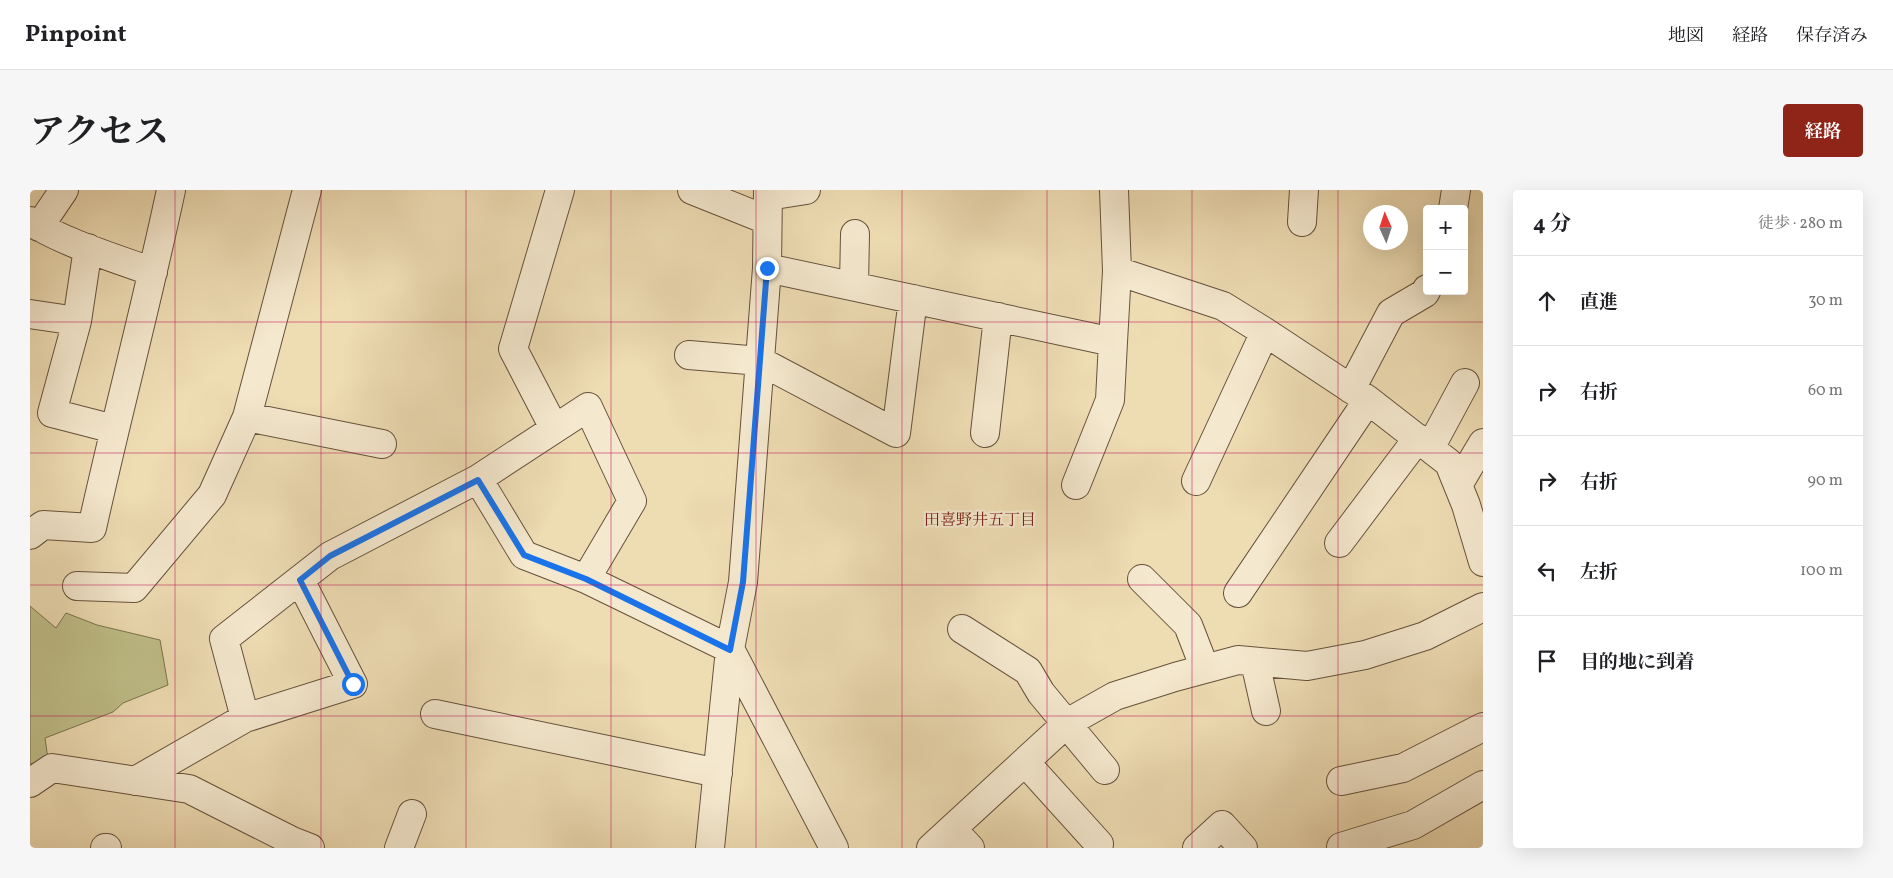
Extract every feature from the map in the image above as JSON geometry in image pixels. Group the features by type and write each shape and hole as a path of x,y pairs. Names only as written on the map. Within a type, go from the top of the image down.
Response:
{"street":[{"path":"64,190 35,224 88,248 153,272"},
{"path":"30,535 43,525 92,528 171,190"},
{"path":"77,586 134,588 212,495 247,417 307,190"},
{"path":"554,428 513,349 560,190"},
{"path":"692,190 768,202 806,190"},
{"path":"1076,484 1110,400 1116,272 1114,190"},
{"path":"1302,222 1304,190"},
{"path":"1454,205 1456,190"},
{"path":"710,848 730,650 743,582 767,268 768,202"},
{"path":"854,286 855,234"},
{"path":"88,248 77,321 52,413 114,429"},
{"path":"767,268 1113,342"},
{"path":"1116,272 1223,306 1360,394 1449,462 1466,505 1483,562"},
{"path":"1238,593 1360,394 1391,314 1423,294"},
{"path":"689,355 760,361 896,433 912,299"},
{"path":"30,314 77,321"},
{"path":"985,433 998,317"},
{"path":"1196,481 1266,332"},
{"path":"1339,543 1424,443 1464,383"},
{"path":"245,718 224,639 330,556 478,480 588,407 632,501 586,579"},
{"path":"247,417 382,444"},
{"path":"1458,485 1483,443"},
{"path":"478,480 524,555 586,579 730,650 834,848"},
{"path":"1142,579 1188,626 1205,669"},
{"path":"135,781 245,718 353,684 300,580"},
{"path":"932,848 961,839 1025,762 1067,723 1116,696 1238,660 1307,666 1365,655 1425,636 1482,612"},
{"path":"962,629 1028,671 1041,693 1105,770"},
{"path":"1255,662 1266,710"},
{"path":"435,714 718,773"},
{"path":"1341,781 1403,768 1483,727"},
{"path":"1025,762 1099,844"},
{"path":"30,783 52,768 189,789 269,841 310,848"},
{"path":"1341,847 1413,825 1483,785"},
{"path":"399,848 412,814"},
{"path":"1197,848 1222,825 1243,848"}],"green space":[{"path":"30,606 56,628 66,613 97,625 160,640 168,685 123,703 113,712 45,738 48,759 30,764"}],"district":[{"name":"田喜野井五丁目","path":"980,519"}],"route":[{"path":"353,684 300,580 330,556 478,480 524,555 586,579 730,650 743,582 767,268"}]}
